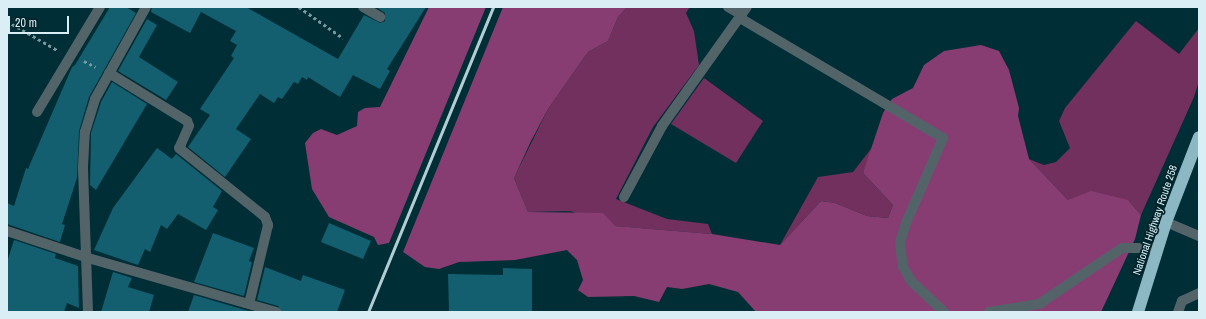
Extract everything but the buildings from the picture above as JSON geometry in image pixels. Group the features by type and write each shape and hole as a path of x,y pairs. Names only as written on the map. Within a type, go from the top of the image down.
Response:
{"highway":[{"name":"National Highway Route 258","path":"1138,312 1166,222 1199,137"}],"street":[{"path":"37,112 100,7"},
{"path":"88,312 88,258 83,167 85,132 95,99 146,7"},
{"path":"363,7 380,17"},
{"path":"728,7 743,13 943,138 906,222 900,243 903,267 911,281 944,312"},
{"path":"624,197 662,126 743,13"},
{"path":"109,73 187,121 189,126 179,148 264,217 268,225 249,304"},
{"path":"1166,222 1199,236"},
{"path":"7,231 88,258 276,312"},
{"path":"989,312 1039,304 1122,248 1158,248"},
{"path":"1178,312 1182,301 1199,293"}],"path":[{"path":"299,7 343,38"},
{"path":"7,21 71,56 109,73"}],"shaded area":[{"path":"429,7 486,7 389,243 378,245 374,237 329,217 312,189 305,143 313,133 321,129 337,135 357,126 358,112 365,108 380,107"},
{"path":"503,7 627,7 618,17 608,41 588,52 548,109 531,141 514,178 528,212 603,213 615,226 712,234 780,245 821,201 835,203 867,216 888,218 893,205 863,173 883,113 892,99 913,88 924,65 944,51 981,45 999,51 1009,70 1019,108 1018,116 1029,159 1068,200 1091,191 1128,200 1141,215 1135,239 1101,312 756,312 738,292 709,284 682,289 667,287 659,302 634,296 588,297 578,290 583,280 577,260 567,250 515,260 459,262 439,269 425,267 403,252"},
{"path":"627,7 690,7 686,13 694,31 699,65 653,127 616,199 667,219 708,224 712,234 614,226 570,211 528,212 514,178 548,109 588,52 608,41 618,17"},
{"path":"1136,21 1179,54 1199,28 1199,81 1194,97 1141,215 1128,200 1068,200 1029,159 1044,165 1056,162 1070,148 1059,121 1065,108"},
{"path":"704,78 763,121 736,163 671,124"},
{"path":"874,145 863,173 893,205 888,218 867,216 835,203 821,201 780,245 818,177 853,172"}],"railway":[{"path":"368,312 493,7"}]}
